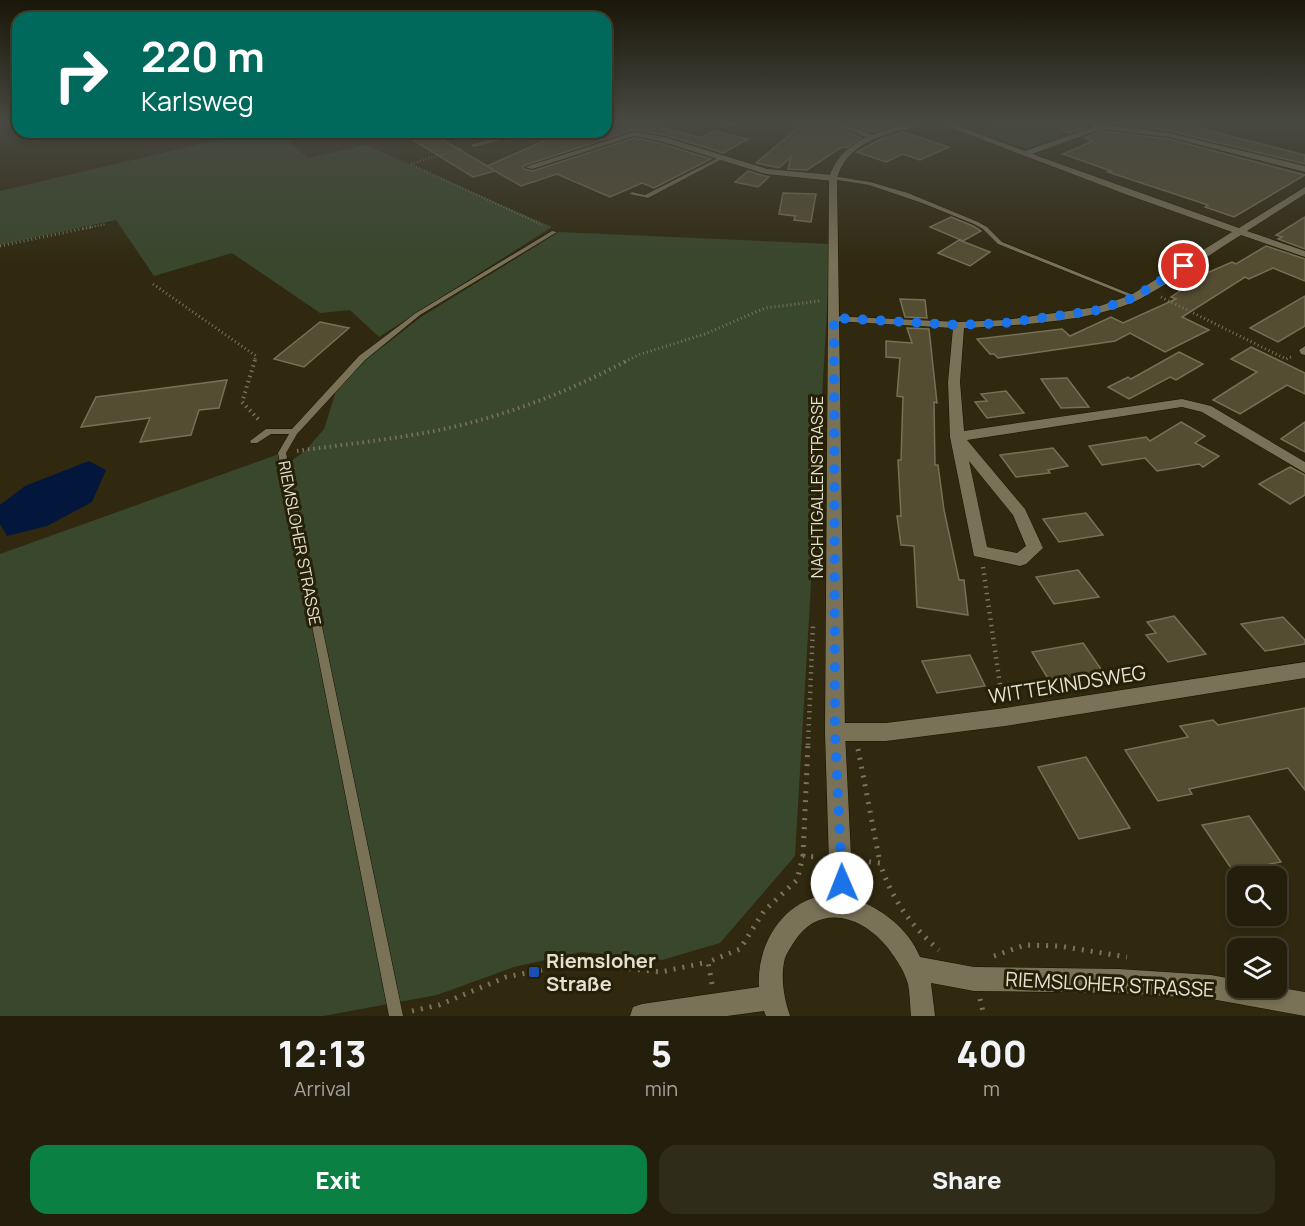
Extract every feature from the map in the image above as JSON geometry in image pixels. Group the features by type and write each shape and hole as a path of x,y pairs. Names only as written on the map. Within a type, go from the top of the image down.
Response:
{"street":[{"path":"764,170 833,178"},
{"name":"NACHTIGALLENSTRASSE","path":"834,170 835,732 842,906"},
{"path":"1072,170 1305,254"},
{"path":"834,318 959,325 1005,323 1099,310 1135,297 1305,190"},
{"path":"957,437 1020,513 1035,548 1020,560 980,552 957,437 953,355 959,325"},
{"path":"957,437 1182,403 1206,409 1305,468"},
{"name":"WITTEKINDSWEG","path":"835,732 855,734 1005,717 1305,670"},
{"path":"642,1016 775,1007 771,970 782,936 791,923 804,913 818,907 842,906 865,912 880,922 900,942 915,968 922,987 923,1016"},
{"name":"RIEMSLOHER STRASSE","path":"915,968 974,979 1119,981 1211,987 1305,1004"}],"lane":[{"path":"632,194 646,197 698,170"},
{"path":"833,178 870,183 965,218 985,228 1000,243 1135,297"},
{"name":"RIEMSLOHER STRASSE","path":"396,1015 282,453 294,432 362,358 418,314 554,232"},
{"path":"254,441 269,431 294,432"}],"path":[{"path":"424,170 513,210 554,232"},
{"path":"0,246 106,224"},
{"path":"153,284 256,356 242,402 269,431"},
{"path":"1146,290 1286,359 1305,350"},
{"path":"282,453 430,432 483,419 588,382 638,354 705,334 765,308 807,301 834,301"},
{"path":"980,552 1005,717"},
{"path":"855,734 880,863"},
{"path":"396,1015 439,1005 506,977 577,963 662,972 708,962"}],"green space":[{"path":"88,170 424,170 552,227 379,337 350,310 320,313 232,253 154,276 116,220 0,245 0,191"},
{"path":"559,232 831,244 795,856 720,943 662,960 581,952 514,967 437,995 323,1016 0,1016 0,554 282,453 276,472 305,451 324,429 336,391 367,359 421,317"}],"water":[{"path":"89,461 106,470 92,502 47,526 7,536 0,524 0,505 25,486"}],"building":[{"path":"462,170 689,170 654,188 642,183 610,197 557,174 521,186 495,171 473,177"},
{"path":"1288,170 1305,175 1234,217 1205,207 1208,205 1108,172"},
{"path":"748,171 769,177 758,187 735,182"},
{"path":"783,193 816,194 811,222 794,220 795,216 779,214"},
{"path":"951,217 981,231 963,241 930,227"},
{"path":"1305,217 1305,249 1278,239 1282,237 1276,235"},
{"path":"959,240 990,252 970,266 938,253"},
{"path":"1266,246 1305,259 1305,281 1273,268 1249,279 1245,277 1182,317 1209,330 1165,352 1130,333 1115,341 998,358 990,354 977,339 1062,329 1070,336 1111,317 1123,323 1176,299 1171,297 1207,273 1232,262 1236,264"},
{"path":"1305,296 1305,326 1278,342 1250,328"},
{"path":"900,299 925,300 927,318 905,317"},
{"path":"320,322 349,328 304,367 274,359"},
{"path":"907,328 929,329 937,403 934,402 935,465 938,465 944,510 959,580 964,580 968,615 917,607 914,546 901,545 897,516 901,516 898,460 901,460 903,397 897,396 900,358 886,357 886,341 912,343"},
{"path":"1251,347 1305,373 1305,394 1287,385 1240,414 1213,400 1257,372 1231,359"},
{"path":"1179,352 1203,364 1176,380 1170,377 1129,399 1108,387 1128,377 1131,379"},
{"path":"1067,378 1089,407 1061,408 1041,379"},
{"path":"227,380 219,408 199,410 191,435 140,442 150,418 81,427 96,397"},
{"path":"1006,391 1024,413 987,418 975,402 987,401 981,394"},
{"path":"1181,422 1205,436 1195,443 1219,456 1203,467 1199,464 1157,471 1145,458 1102,465 1089,446 1146,437 1150,441"},
{"path":"1305,422 1305,452 1281,439"},
{"path":"1053,448 1068,466 1048,470 1050,473 1016,477 1000,455"},
{"path":"1290,467 1305,475 1305,495 1290,504 1259,484"},
{"path":"1086,513 1103,535 1059,542 1043,519"},
{"path":"1078,570 1099,597 1054,604 1036,577"},
{"path":"1174,616 1206,654 1168,662 1146,635 1156,633 1147,622"},
{"path":"1283,617 1305,640 1305,644 1265,651 1241,624"},
{"path":"1083,643 1103,672 1050,682 1032,652"},
{"path":"970,655 985,686 937,693 922,661"},
{"path":"1305,708 1305,790 1288,768 1189,789 1192,794 1158,801 1125,750 1188,737 1180,726 1213,720 1218,725"},
{"path":"1086,757 1130,828 1079,839 1038,767"},
{"path":"1249,816 1281,862 1260,866 1230,866 1202,825"}],"place":[{"name":"Riemsloher Straße","path":"534,972"}],"route":[{"path":"842,883 835,732 834,318 959,325 1005,323 1099,310 1135,297 1184,266"}]}
